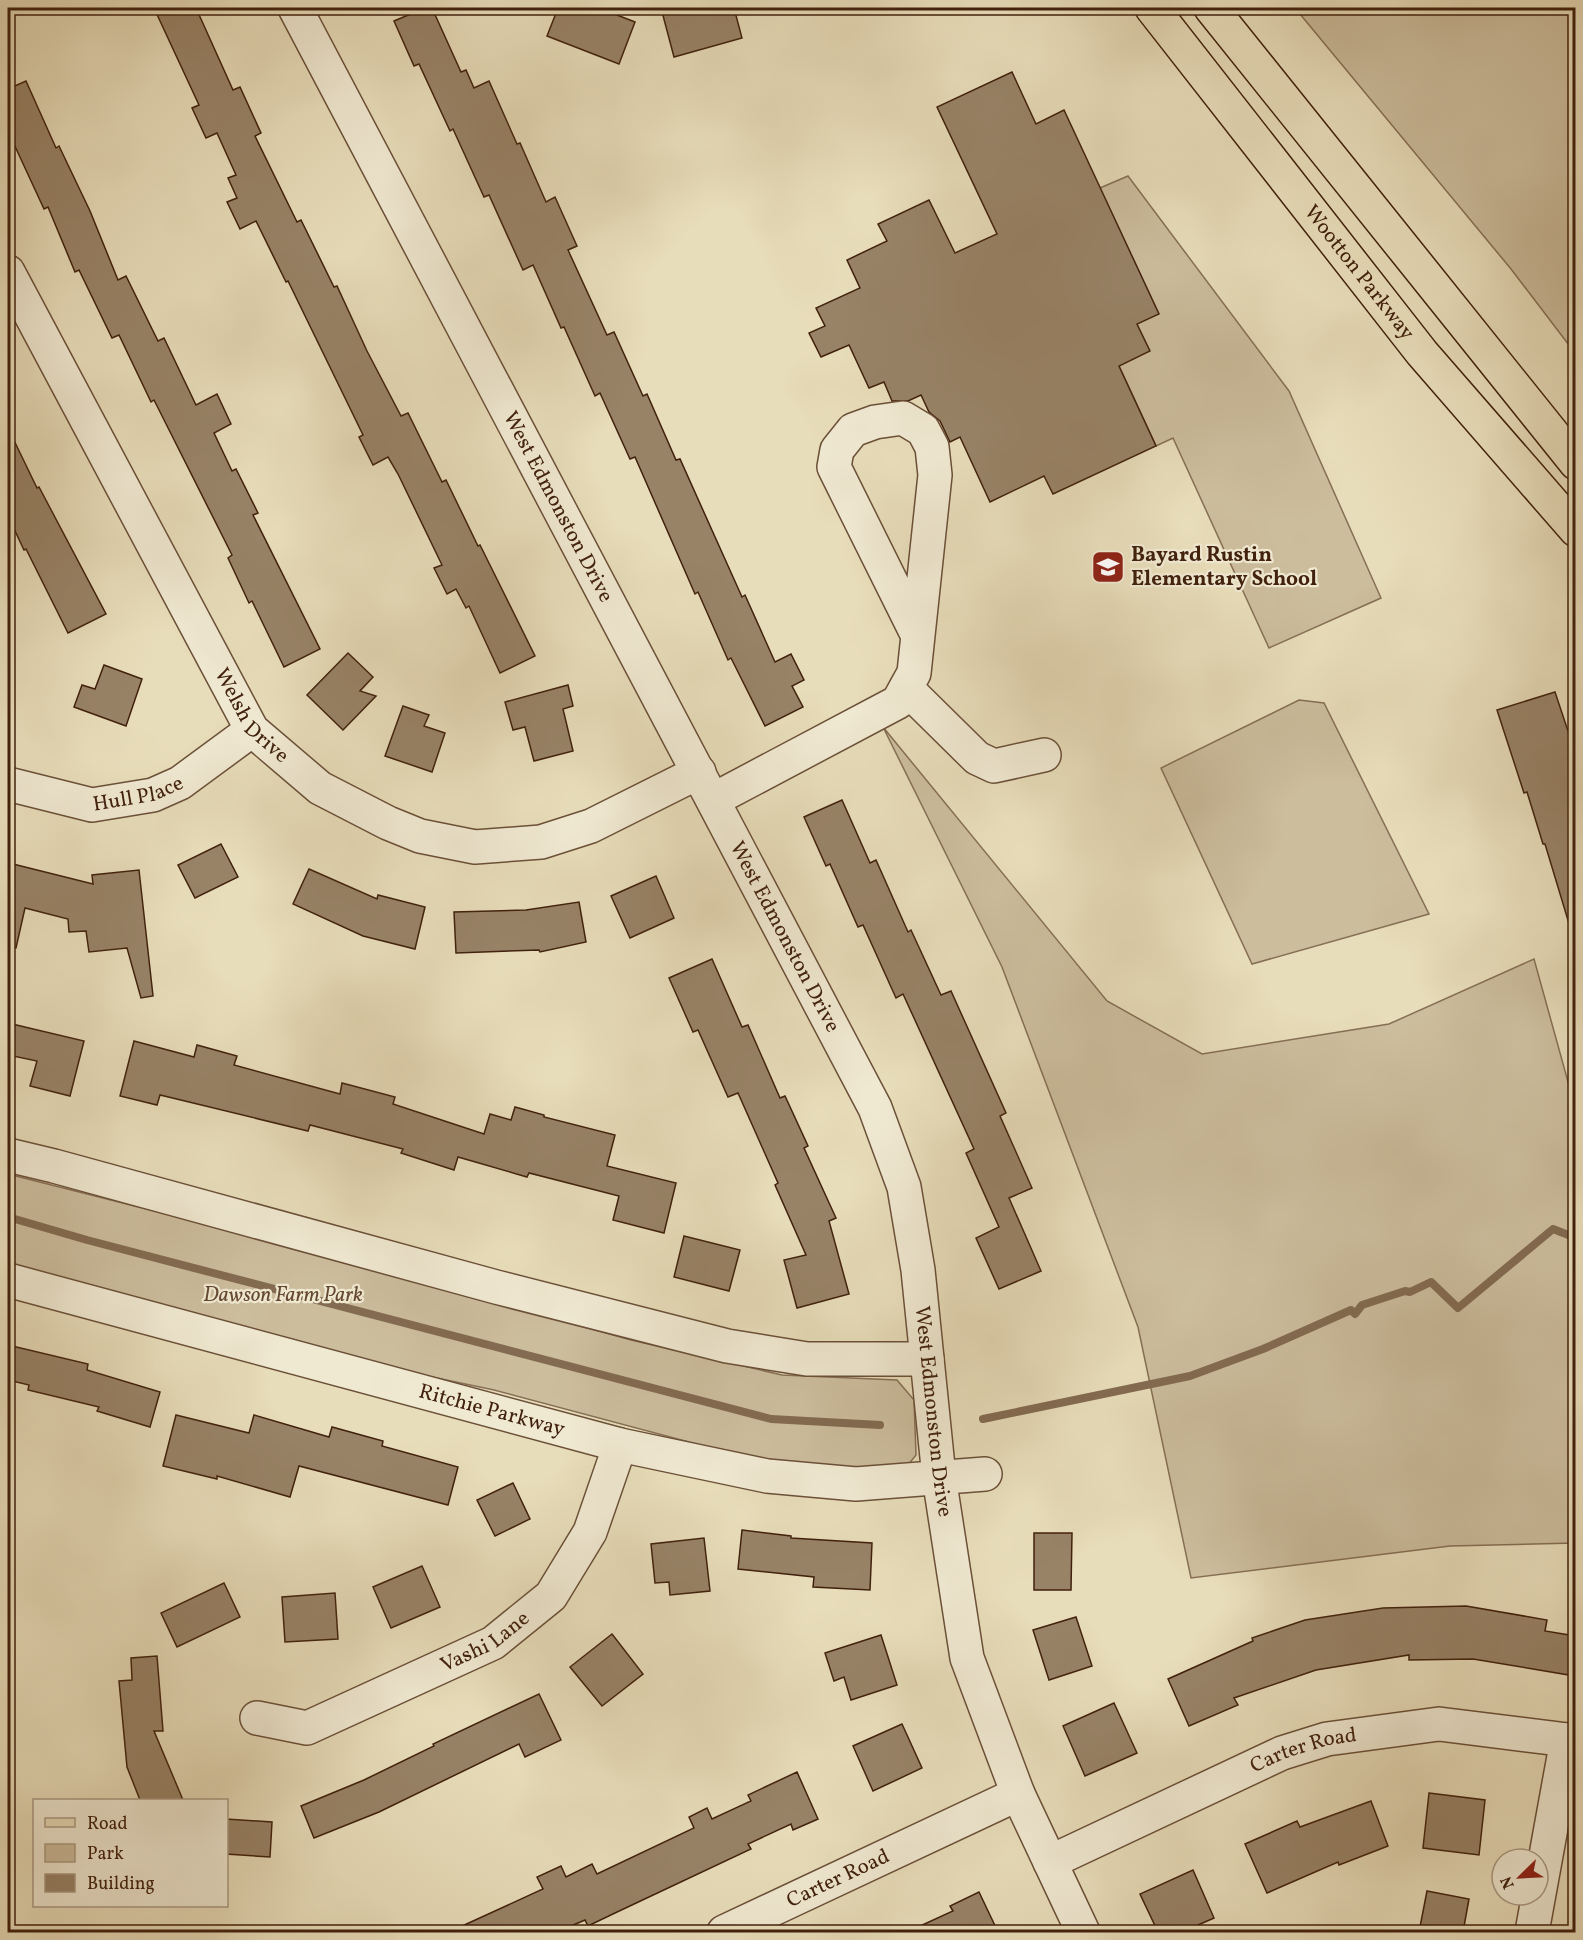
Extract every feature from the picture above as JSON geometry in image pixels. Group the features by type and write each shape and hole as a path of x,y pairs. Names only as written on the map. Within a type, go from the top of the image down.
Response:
{"main road":[{"name":"Wootton Parkway","path":"1152,8 1422,353 1575,530"},
{"path":"1211,8 1575,463"}],"street":[{"name":"West Edmonston Drive","path":"295,8 875,1108 904,1188 918,1270 939,1476 967,1658 1018,1794 1083,1932"},
{"name":"Welsh Drive","path":"8,272 252,730 320,788 388,823 420,836 475,847 541,842 706,786 898,702 906,688"},
{"path":"917,634 834,467 837,450 853,430 874,423 903,418 923,430 932,447 935,475 914,673 906,688 977,758 994,766 1044,755"},
{"name":"Hull Place","path":"8,784 92,805 153,795 180,783 252,730"},
{"path":"8,1155 496,1287 727,1346 807,1359 927,1359"},
{"name":"Ritchie Parkway","path":"8,1280 620,1445 767,1476 856,1484 985,1474"},
{"name":"Vashi Lane","path":"257,1718 307,1728 493,1643 551,1596 590,1532 620,1445"},
{"name":"Carter Road","path":"1050,1862 1282,1753 1327,1738 1439,1724 1571,1741"},
{"path":"1532,1932 1571,1741"},
{"name":"Carter Road","path":"724,1932 1018,1794"}],"green space":[{"path":"1295,8 1575,8 1575,353 1511,269"},
{"path":"1128,176 1289,391 1381,598 1269,648 1173,438 1156,446 1119,366 1137,324 1100,188"},
{"path":"1299,700 1324,703 1429,914 1252,964 1161,768"},
{"path":"883,727 1107,1001 1202,1054 1389,1024 1534,959 1575,1107 1575,1543 1450,1546 1191,1578 1138,1327 1002,967"},
{"name":"Dawson Farm Park","path":"8,1174 320,1253 631,1340 782,1375 897,1380 914,1400 916,1455 908,1465 892,1472 764,1462 494,1390 270,1343 8,1268"}],"building":[{"path":"154,8 196,8 233,90 240,87 261,133 255,136 297,222 301,220 334,287 337,286 401,416 408,413 442,482 446,480 535,656 500,673 469,606 466,608 456,589 447,594 434,568 442,565 398,474 388,457 373,465 359,437 363,435 256,221 240,229 227,202 237,198 228,178 236,175 217,133 206,138 192,108 199,105"},
{"path":"425,8 432,8 461,72 466,70 474,88 489,81 546,202 555,197 577,246 568,250 607,335 614,332 643,396 647,394 676,460 680,459 742,597 745,595 775,662 791,654 804,680 792,686 803,707 765,726 731,658 728,660 698,592 695,594 635,457 630,459 600,393 595,396 533,265 523,270 489,195 484,197 453,129 450,131 419,64 414,66 394,21"},
{"path":"558,8 599,8 635,22 619,64 547,36"},
{"path":"661,8 734,8 742,38 674,57"},
{"path":"1012,72 1036,124 1064,110 1159,314 1137,324 1150,351 1119,366 1156,446 1053,494 1044,476 990,502 960,437 950,442 940,421 929,412 921,395 908,401 892,401 884,382 869,388 849,345 821,357 809,333 825,326 816,308 860,288 847,260 887,241 878,224 929,200 955,253 997,234 937,107"},
{"path":"26,81 56,148 59,146 90,211 118,280 126,276 158,341 164,338 196,405 217,394 231,424 214,433 232,471 236,469 258,513 253,515 320,649 284,667 252,601 249,603 228,558 232,555 154,400 151,402 119,335 112,338 79,270 75,272 48,207 44,209 13,142 8,145 8,89"},
{"path":"8,428 37,488 39,487 106,614 68,633 8,516"},
{"path":"348,653 373,677 360,691 376,696 343,730 307,695"},
{"path":"104,665 142,679 126,726 74,707 82,685 95,689"},
{"path":"568,685 573,706 563,709 573,751 534,761 525,727 513,730 505,702"},
{"path":"1555,692 1575,752 1575,926 1570,927 1545,844 1543,844 1527,792 1524,793 1497,710"},
{"path":"403,706 429,715 424,726 445,733 432,772 385,756"},
{"path":"842,800 870,863 876,860 908,932 911,930 941,995 951,991 1006,1113 1000,1116 1032,1188 1009,1198 1041,1271 999,1289 976,1238 999,1227 966,1153 974,1149 903,994 896,998 863,925 858,927 830,864 826,866 804,817"},
{"path":"221,844 238,877 195,898 178,865"},
{"path":"13,864 93,884 92,875 139,870 153,996 141,998 127,948 89,952 86,931 69,932 68,919 25,908 16,948 8,947 8,886"},
{"path":"309,869 377,899 378,895 425,907 415,949 363,936 293,904"},
{"path":"656,876 674,918 630,938 611,896"},
{"path":"579,902 586,942 540,952 539,950 456,953 454,912 526,910"},
{"path":"712,959 742,1027 748,1025 780,1098 785,1096 808,1146 804,1148 836,1218 829,1221 849,1294 797,1308 784,1260 806,1255 775,1185 778,1183 738,1093 728,1097 698,1030 693,1032 669,978"},
{"path":"8,1023 84,1041 70,1096 30,1086 37,1061 8,1055"},
{"path":"134,1041 194,1057 197,1045 237,1056 234,1065 340,1094 342,1083 395,1097 393,1104 484,1134 490,1114 511,1120 515,1107 544,1115 544,1117 615,1135 607,1166 676,1183 664,1233 613,1220 619,1196 529,1173 527,1177 458,1157 454,1170 401,1153 403,1149 310,1125 308,1131 160,1095 157,1105 120,1096"},
{"path":"684,1236 740,1250 729,1291 674,1277"},
{"path":"8,1345 88,1364 87,1370 160,1392 150,1427 97,1411 99,1407 28,1390 29,1385 8,1380"},
{"path":"176,1415 249,1433 254,1415 329,1437 332,1427 383,1441 382,1446 458,1467 448,1505 299,1466 290,1497 217,1476 217,1479 163,1466"},
{"path":"513,1483 530,1519 495,1536 477,1500"},
{"path":"742,1530 791,1536 791,1538 872,1543 870,1590 813,1587 814,1577 738,1569"},
{"path":"1034,1533 1072,1533 1071,1590 1034,1590"},
{"path":"704,1538 710,1591 670,1595 669,1582 655,1583 651,1544"},
{"path":"422,1566 440,1607 391,1628 373,1587"},
{"path":"224,1583 240,1617 177,1647 161,1613"},
{"path":"335,1593 338,1639 285,1642 282,1597"},
{"path":"1466,1606 1547,1620 1545,1631 1575,1636 1575,1676 1473,1659 1409,1660 1409,1655 1316,1670 1234,1698 1238,1705 1189,1726 1168,1679 1253,1641 1252,1638 1305,1620 1383,1608"},
{"path":"1076,1617 1092,1666 1049,1680 1033,1630"},
{"path":"612,1634 643,1674 602,1706 570,1667"},
{"path":"881,1635 897,1685 851,1700 844,1677 834,1681 825,1653"},
{"path":"157,1656 163,1731 154,1731 183,1799 140,1799 127,1767 119,1681 132,1680 131,1658"},
{"path":"539,1694 561,1740 525,1757 519,1744 379,1812 314,1838 301,1806 364,1780 434,1746 433,1744"},
{"path":"1114,1703 1137,1753 1085,1776 1063,1726"},
{"path":"902,1724 922,1768 873,1791 853,1746"},
{"path":"797,1772 818,1819 793,1830 791,1824 748,1844 751,1849 588,1926 585,1920 557,1932 449,1932 543,1889 537,1877 561,1866 566,1877 592,1864 597,1874 694,1828 689,1817 707,1808 712,1819 751,1801 748,1795"},
{"path":"1429,1793 1485,1800 1479,1855 1423,1848"},
{"path":"1371,1801 1388,1846 1339,1865 1338,1862 1267,1893 1245,1844 1297,1821 1300,1827"},
{"path":"228,1819 272,1822 270,1857 228,1854"},
{"path":"1193,1870 1214,1918 1182,1932 1158,1932 1140,1894"},
{"path":"1427,1891 1469,1899 1463,1932 1419,1932"},
{"path":"979,1892 998,1932 907,1932 953,1911 950,1906"}],"waterway":[{"path":"8,1217 87,1240 771,1419 880,1425"},
{"path":"983,1419 1190,1376 1263,1349 1351,1310 1355,1314 1362,1305 1405,1291 1410,1292 1431,1282 1458,1308 1553,1229 1576,1238"}],"place":[{"name":"Bayard Rustin Elementary School","path":"1108,567"}]}
